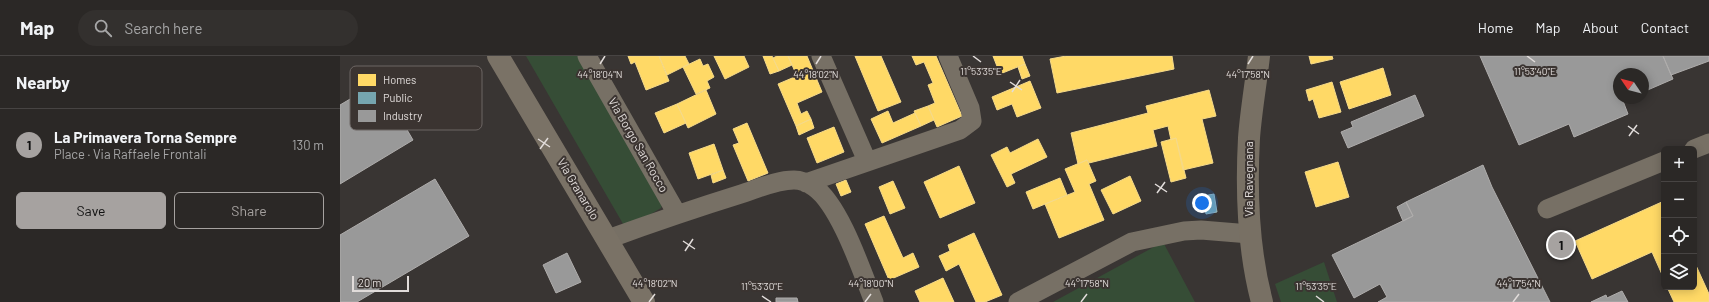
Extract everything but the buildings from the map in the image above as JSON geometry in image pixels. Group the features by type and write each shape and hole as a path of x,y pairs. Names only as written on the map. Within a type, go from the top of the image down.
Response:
{"main road":[{"name":"Via Granarolo","path":"498,56 644,302"},
{"name":"Via Ravegnana","path":"1259,56 1249,137 1248,198 1250,234 1255,274 1262,302"}],"street":[{"name":"Via Borgo San Rocco","path":"587,56 677,214"},
{"path":"821,56 867,161"},
{"path":"806,183 960,130 972,121 970,108 948,56"},
{"path":"1697,148 1709,143"},
{"path":"1547,209 1661,162"},
{"path":"608,239 677,214 774,184 793,180 806,183 814,187 826,199 848,236 874,302"},
{"path":"1018,302 1132,242 1184,231 1200,230 1250,234"}],"green space":[{"path":"526,56 579,56 663,203 661,208 626,229"},
{"path":"1163,242 1195,302 1053,302"},
{"path":"1324,262 1337,302 1281,302 1275,284"}],"place":[{"name":"La Primavera Torna Sempre","path":"1561,245"}]}
